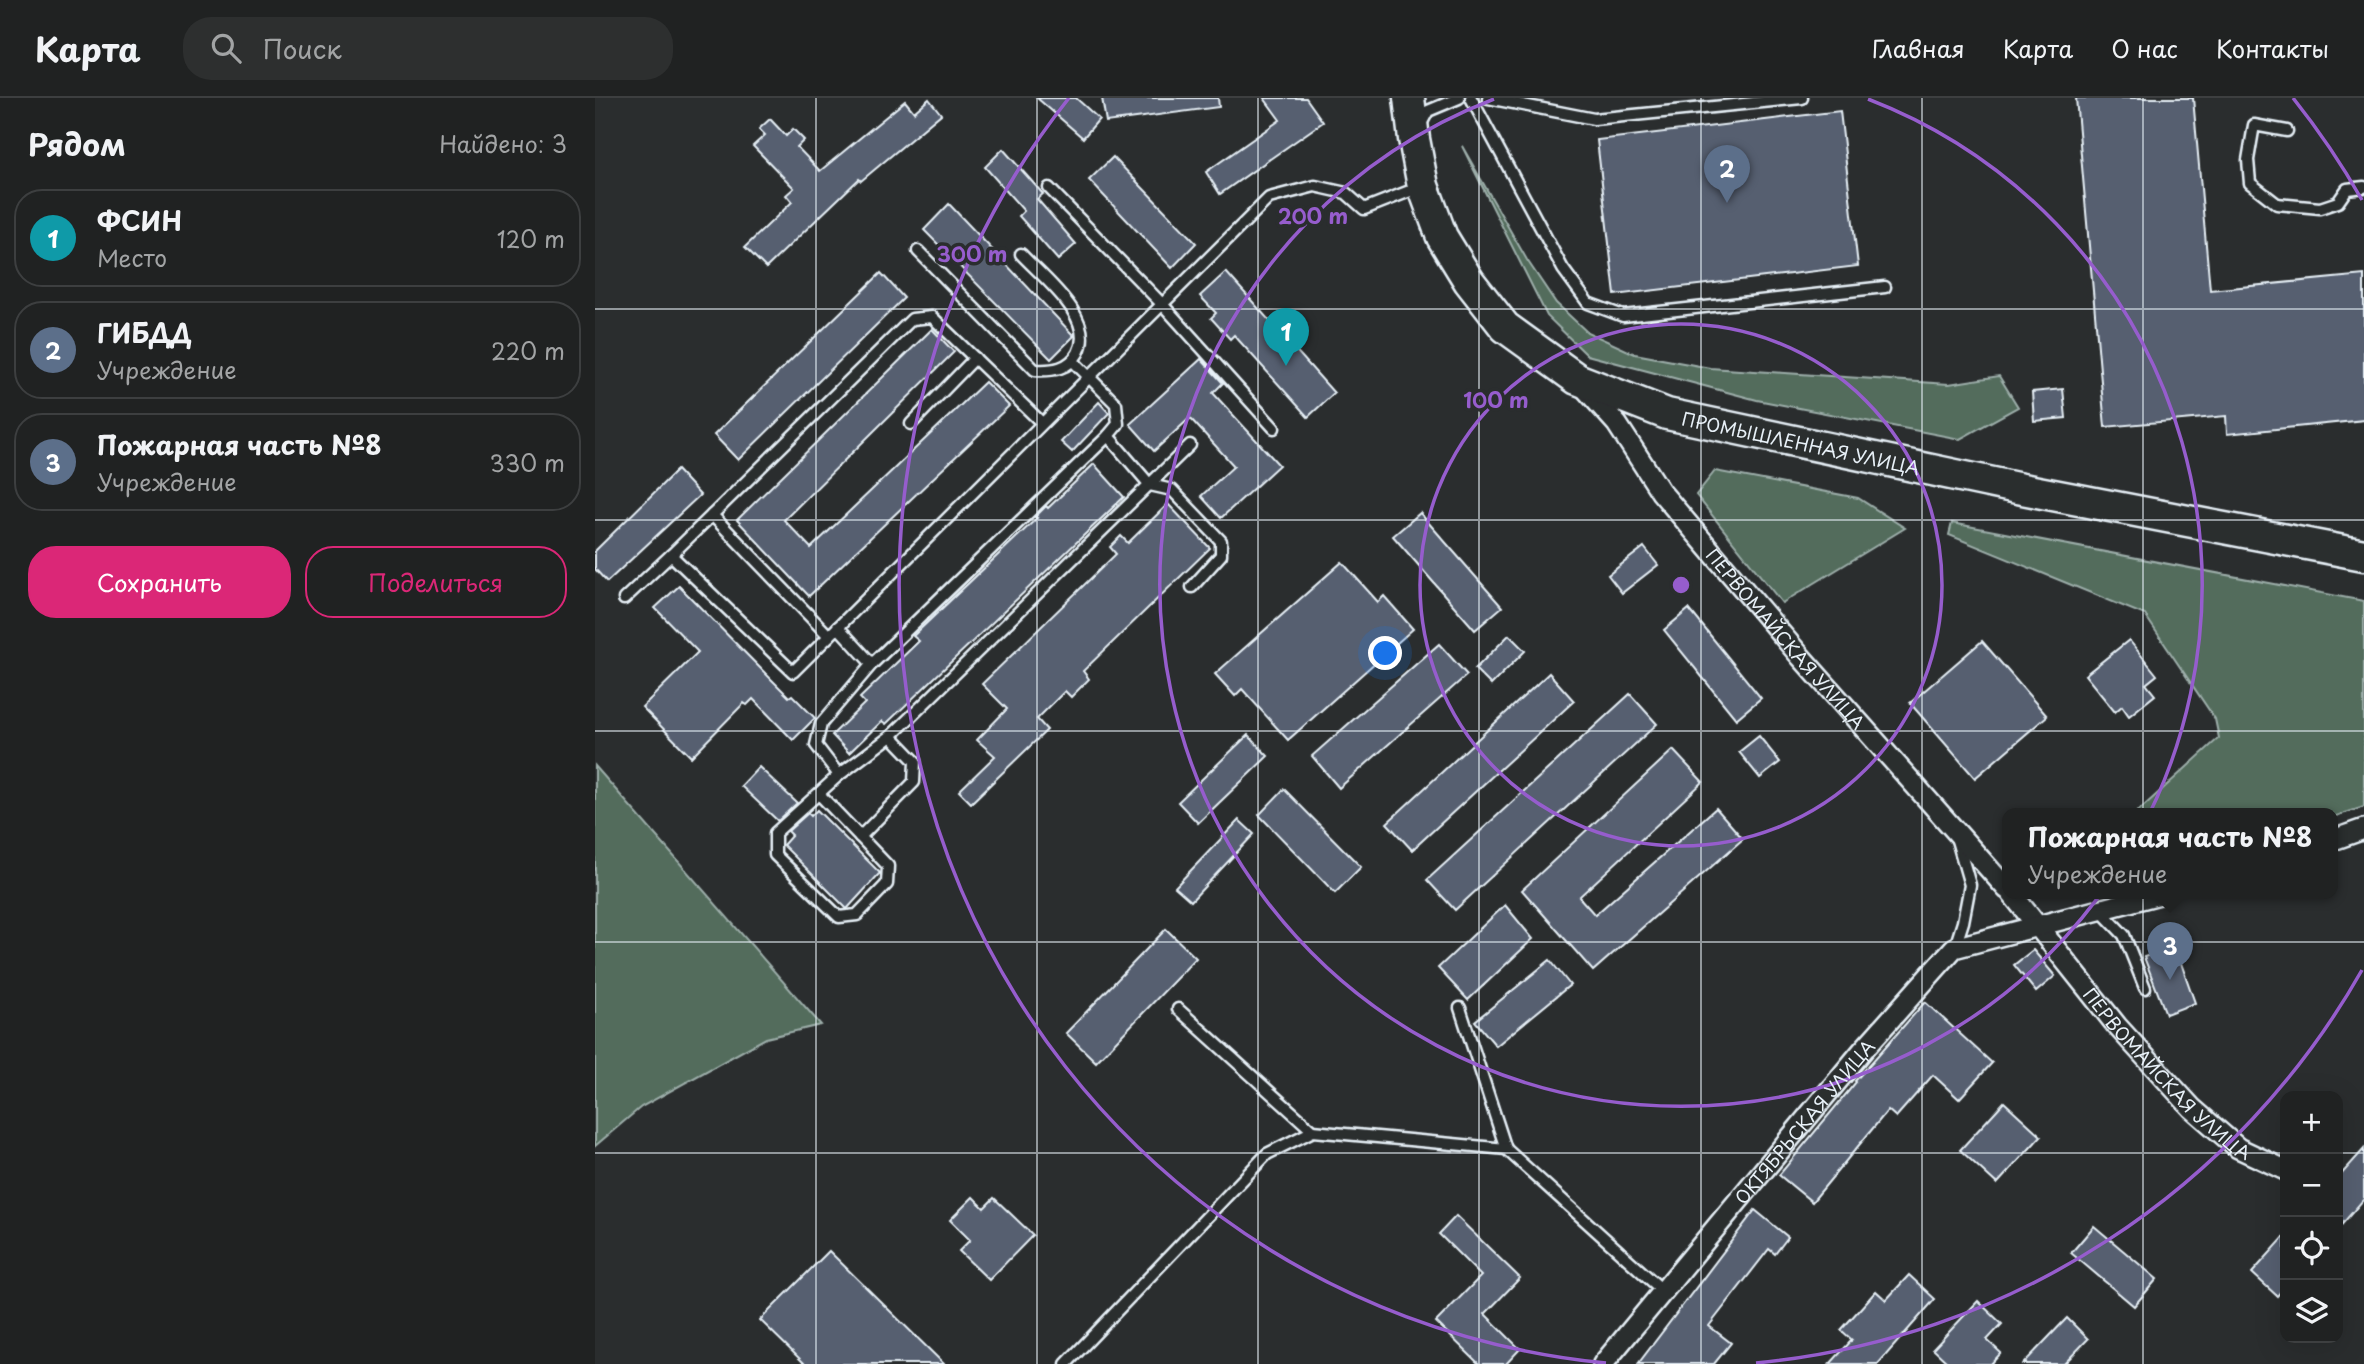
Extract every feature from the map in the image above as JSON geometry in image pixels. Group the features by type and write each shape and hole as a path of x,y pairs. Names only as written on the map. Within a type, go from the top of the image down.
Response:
{"main road":[{"name":"ПРОМЫШЛЕННАЯ УЛИЦА","path":"1409,98 1423,186 1442,237 1469,281 1504,327 1577,380 1667,414 2004,486 2364,555"}],"street":[{"name":"ПЕРВОМАЙСКАЯ УЛИЦА","path":"1577,380 1617,424 1661,492 1801,657 2002,883"},
{"path":"2338,838 2364,829"},
{"name":"ПЕРВОМАЙСКАЯ УЛИЦА","path":"2015,899 2117,1026 2192,1108 2238,1147 2280,1168"},
{"path":"1954,948 2141,899"},
{"name":"ОКТЯБРЬСКАЯ УЛИЦА","path":"1603,1364 1863,1049 1954,948"}],"lane":[{"path":"1414,139 1428,111 1459,98"},
{"path":"1471,98 1563,269 1588,303 1623,316 1885,286"},
{"path":"1488,98 1594,118 1802,98"},
{"path":"2287,131 2254,125 2248,160 2250,183 2277,204 2320,208 2338,202 2347,190 2364,187"},
{"path":"671,555 793,672 1269,198 1315,186 1346,193 1364,208 1423,186"},
{"path":"1049,188 1162,304 1274,428"},
{"path":"918,251 1035,370 1053,371 1073,361 1081,348 1081,329 1076,312 1021,254"},
{"path":"624,599 912,319 932,317 1042,423"},
{"path":"911,424 975,358"},
{"path":"839,775 816,745 821,724 872,664 1118,424 1116,404 1091,376 1073,361"},
{"path":"1108,436 1150,485 1172,490 1221,541 1221,555 1192,587"},
{"path":"819,794 888,866 887,884 857,915 839,918 775,855 775,834 839,775 891,736 1191,445"},
{"path":"712,515 829,636"},
{"path":"838,627 872,664"},
{"path":"860,837 914,782 915,761 891,736"},
{"path":"1954,828 1970,885 1963,922 1954,948"},
{"path":"2099,910 2124,935 2145,988"},
{"path":"1460,1008 1506,1149 1663,1291"},
{"path":"1178,1009 1313,1131"},
{"path":"1066,1364 1267,1154 1313,1131 1506,1149"}],"green space":[{"path":"1462,146 1527,260 1556,303 1587,332 1635,354 1710,368 1949,384 1999,376 2018,407 1960,439 1757,400 1587,355 1547,316"},
{"path":"1715,471 1858,498 1905,528 1782,603 1696,495"},
{"path":"1952,523 2364,601 2364,807 2338,815 2338,808 2142,808 2219,738 2215,719 2145,615 1949,535"},
{"path":"595,766 821,1025 766,1038 641,1107 595,1146"}],"building":[{"path":"1037,98 1076,98 1099,119 1083,138"},
{"path":"1102,98 1218,98 1219,107 1106,122"},
{"path":"1264,98 1306,98 1323,122 1220,194 1206,172 1280,120"},
{"path":"2076,98 2193,98 2210,290 2364,275 2364,420 2227,434 2226,416 2105,427"},
{"path":"929,99 941,114 861,181 859,179 766,268 745,247 792,202 786,195 794,188 753,146 765,135 759,129 770,119 786,136 793,129 804,140 797,147 820,171 905,101 914,112"},
{"path":"1840,111 1858,266 1615,295 1597,140"},
{"path":"1003,149 1043,194 1037,199 1076,244 1058,260 1019,216 1024,211 985,167"},
{"path":"1113,157 1196,243 1172,268 1089,180"},
{"path":"949,204 1074,336 1051,359 924,230"},
{"path":"1226,272 1334,393 1308,417 1234,335 1230,339 1211,318 1216,313 1200,296"},
{"path":"881,273 904,298 738,460 714,435"},
{"path":"932,329 954,352 784,520 811,548 985,382 1009,406 809,596 737,520"},
{"path":"1201,359 1223,383 1213,393 1279,465 1221,518 1201,496 1234,466 1190,418 1154,451 1130,424"},
{"path":"2063,389 2066,418 2034,421 2032,392"},
{"path":"1099,402 1109,413 1072,452 1061,442"},
{"path":"1094,464 1124,497 886,724 882,721 849,753 832,735 865,703 860,698 919,641 913,636 1037,518 1035,517 1046,506 1048,508"},
{"path":"677,470 700,495 607,582 595,569 595,551"},
{"path":"1168,504 1210,548 1083,671 1089,679 1071,697 1065,691 1037,719 1047,730 971,803 959,791 995,756 977,740 1007,709 982,684 1116,554 1110,547 1121,536 1128,543"},
{"path":"1420,513 1502,607 1475,630 1393,536"},
{"path":"1644,547 1658,565 1622,593 1608,575"},
{"path":"1342,562 1378,602 1384,596 1413,629 1288,740 1242,689 1235,696 1215,674"},
{"path":"679,586 789,697 792,695 815,718 793,740 753,699 747,705 744,703 691,757 642,707 698,652 655,608"},
{"path":"1689,609 1761,698 1736,719 1664,630"},
{"path":"1509,635 1525,651 1491,685 1475,669"},
{"path":"2129,640 2157,675 2146,684 2155,695 2129,716 2122,706 2115,712 2085,675"},
{"path":"1982,641 2047,716 1975,778 1910,703"},
{"path":"1439,644 1467,675 1339,788 1312,756"},
{"path":"1549,673 1574,701 1412,850 1387,823"},
{"path":"1630,694 1657,724 1455,910 1427,880"},
{"path":"1248,735 1268,756 1198,823 1178,802"},
{"path":"1759,736 1780,762 1760,778 1739,752"},
{"path":"1673,750 1703,782 1579,897 1595,915 1716,808 1743,839 1593,971 1522,890"},
{"path":"759,767 797,803 778,821 741,786"},
{"path":"1284,789 1361,867 1335,893 1259,815"},
{"path":"817,810 880,873 847,909 783,845 792,835 788,831 808,813 811,816"},
{"path":"1239,820 1254,834 1191,901 1175,887"},
{"path":"1505,905 1533,939 1468,1000 1438,968"},
{"path":"1166,929 1196,958 1096,1062 1066,1033"},
{"path":"2175,946 2195,1003 2166,1014 2144,957"},
{"path":"2033,950 2055,976 2036,992 2014,965"},
{"path":"1550,960 1570,985 1496,1046 1475,1021"},
{"path":"1925,1002 1992,1063 1959,1099 1933,1075 1896,1117 1888,1110 1812,1202 1779,1175 1855,1081"},
{"path":"2004,1102 2041,1136 1997,1184 1960,1150"},
{"path":"2364,1149 2364,1199 2343,1223 2343,1217 2343,1172"},
{"path":"973,1197 984,1208 994,1198 1033,1235 989,1280 959,1251 970,1240 950,1220"},
{"path":"1755,1210 1788,1237 1775,1254 1769,1249 1709,1326 1731,1343 1714,1364 1638,1364"},
{"path":"1456,1216 1520,1278 1485,1314 1520,1349 1506,1364 1479,1364 1436,1322 1481,1276 1439,1234"},
{"path":"2094,1226 2157,1279 2134,1306 2071,1253"},
{"path":"2280,1242 2280,1293 2277,1296 2252,1273"},
{"path":"829,1251 944,1364 805,1364 760,1320"},
{"path":"1909,1275 1935,1299 1878,1364 1830,1364 1852,1340 1841,1330 1876,1291 1886,1300"},
{"path":"1978,1301 2002,1324 1987,1340 2001,1353 1991,1364 1949,1364 1933,1349"},
{"path":"2067,1318 2088,1339 2064,1364 2023,1364"}],"place":[{"name":"ГИБДД","path":"1727,203"},
{"name":"ФСИН","path":"1286,366"},
{"name":"Пожарная часть №8","path":"2170,980"}]}
